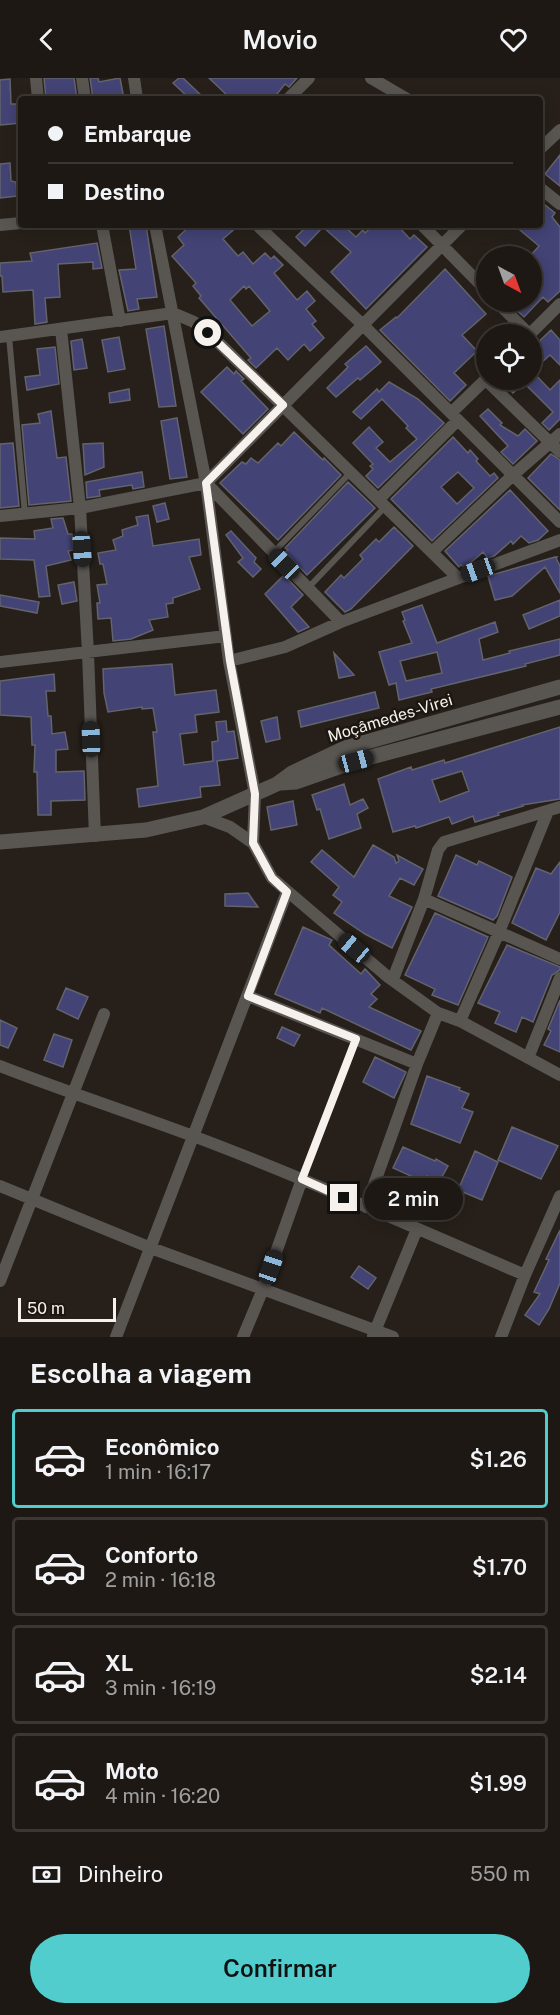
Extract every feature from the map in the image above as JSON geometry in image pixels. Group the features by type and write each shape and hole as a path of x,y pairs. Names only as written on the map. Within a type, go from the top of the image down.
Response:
{"street":[{"path":"36,78 38,96"},
{"path":"82,78 85,96"},
{"path":"134,78 137,96"},
{"path":"292,96 309,78"},
{"path":"371,78 402,96"},
{"path":"543,146 560,130"},
{"path":"543,190 560,204"},
{"path":"0,225 18,223"},
{"path":"103,228 120,321"},
{"path":"158,228 206,483 226,636 255,794 253,843"},
{"path":"260,228 363,325 560,522"},
{"path":"425,228 476,280"},
{"path":"0,516 80,507 206,483 459,228"},
{"path":"540,324 560,304"},
{"path":"507,312 520,324"},
{"path":"4,337 173,313 194,322 222,345 457,577"},
{"path":"61,329 80,507 95,836"},
{"path":"382,503 477,390"},
{"path":"499,390 555,438 560,452"},
{"path":"432,552 555,438"},
{"path":"206,483 341,622"},
{"path":"230,661 285,647 341,622 560,540"},
{"path":"0,662 226,636"},
{"name":"Moçâmedes-Virei","path":"277,784 292,773 345,748 560,687"},
{"name":"Moçâmedes-Virei","path":"277,784 296,782 356,761 560,707"},
{"path":"0,842 95,836 146,830 203,817 277,784"},
{"path":"393,979 424,899 438,850 444,842 554,809"},
{"path":"460,1021 554,809"},
{"path":"203,817 230,827 253,843 272,878 287,892 438,1013 460,1021 560,1075"},
{"path":"116,1337 287,892"},
{"path":"424,899 560,959"},
{"path":"528,1058 560,978"},
{"path":"248,996 417,1064"},
{"path":"366,1207 417,1064 438,1013"},
{"path":"0,1281 104,1014"},
{"path":"0,1066 302,1179 525,1275"},
{"path":"243,1337 263,1289 302,1179"},
{"path":"0,1186 151,1248 374,1333 393,1337"},
{"path":"501,1337 560,1196"},
{"path":"374,1333 417,1229"}],"lane":[{"path":"4,337 25,514"},
{"path":"273,553 351,472"},
{"path":"308,588 382,503"},
{"path":"302,1179 356,1039"}],"building":[{"path":"44,78 74,78 77,96 46,96"},
{"path":"90,78 98,78 99,82 120,78 123,96 93,96"},
{"path":"183,78 202,96 187,96 173,83"},
{"path":"209,78 297,78 289,87 285,84 275,96 228,96"},
{"path":"10,79 11,104 18,104 18,123 0,125 0,80"},
{"path":"560,155 560,186 545,174"},
{"path":"10,163 11,181 16,182 17,196 0,198 0,164"},
{"path":"543,203 555,213 552,217 560,227 560,291 548,302 543,297 542,246 518,228 543,228"},
{"path":"129,228 146,228 157,297 137,299 139,309 128,311 119,270 136,269"},
{"path":"188,228 236,228 223,239 238,256 243,252 253,264 265,253 271,259 274,256 283,265 274,273 297,300 307,291 315,301 306,309 316,321 312,324 324,338 310,351 304,344 288,360 277,348 256,368 248,360 251,358 199,298 201,296 193,286 196,283 172,256 184,245 178,237","holes":["244,286 246,289 249,286 270,311 252,326 230,300"]},
{"path":"305,228 322,228 305,246 296,237"},
{"path":"324,228 346,228 356,237 363,230 365,233 370,228 400,228 410,239 414,235 427,247 366,309 331,272 351,252"},
{"path":"97,243 102,268 93,269 93,262 58,264 60,297 45,298 47,322 35,324 33,290 3,292 0,263 32,261 30,253"},
{"path":"445,269 476,303 476,312 486,314 462,335 476,352 454,373 466,385 450,401 380,330 397,318"},
{"path":"519,312 529,312 524,317"},
{"path":"164,326 176,406 159,407 146,329"},
{"path":"551,330 560,340 560,365 550,355 542,362 542,339"},
{"path":"119,337 125,369 108,372 102,340"},
{"path":"82,339 87,368 74,370 71,341"},
{"path":"366,346 381,362 336,397 327,388 348,367 345,364"},
{"path":"55,347 59,384 27,390 25,377 40,375 37,349"},
{"path":"227,367 234,374 236,371 244,379 241,381 268,409 243,434 201,392"},
{"path":"560,380 560,419 549,430 542,423 553,412 531,390 542,390 542,382 550,390"},
{"path":"389,382 418,399 444,423 378,488 366,476 373,469 370,466 373,464 353,443 369,427 383,442 376,448 390,462 417,439 382,399 361,419 353,412 377,389 379,392"},
{"path":"129,389 130,400 110,403 109,393"},
{"path":"488,409 502,423 500,425 518,436 525,429 537,441 513,464 501,452 508,446 480,416"},
{"path":"51,411 57,458 66,457 71,501 29,505 22,425 40,423 38,414"},
{"path":"177,418 187,477 170,479 161,421"},
{"path":"294,432 341,475 278,540 220,483 242,462 246,464 251,458 258,463 278,443 281,446"},
{"path":"453,437 468,453 470,450 478,459 476,461 490,476 494,473 498,478 432,541 391,499","holes":["458,472 474,488 457,504 441,487"]},
{"path":"13,443 19,506 0,508 0,444"},
{"path":"103,443 104,467 85,475 83,444"},
{"path":"551,454 560,460 560,510 528,478"},
{"path":"142,472 144,487 133,489 132,485 99,490 100,496 87,498 86,482"},
{"path":"348,482 375,508 307,575 285,552 288,550 285,548"},
{"path":"510,490 548,531 538,540 529,543 521,536 513,544 511,541 494,556 488,558 483,552 467,566 459,567 445,551"},
{"path":"165,503 169,519 157,522 153,506"},
{"path":"148,515 153,546 199,539 201,555 189,557 200,589 173,598 173,603 166,604 168,617 149,620 153,630 131,639 113,641 111,618 98,619 97,603 100,603 97,585 107,584 98,553 116,550 113,540 123,536 122,530 138,525 136,517"},
{"path":"63,518 68,534 72,534 74,550 68,551 71,560 46,566 50,596 39,597 34,560 0,559 0,538 35,539 34,531 53,528 51,519"},
{"path":"394,527 413,546 351,609 345,612 325,592 341,575 344,578 363,559 360,555 376,539 379,542"},
{"path":"231,531 256,558 254,562 261,569 253,577 238,562 243,558 226,535"},
{"path":"555,557 560,566 560,593 545,567 512,596 495,600 488,576"},
{"path":"284,575 303,595 291,607 309,627 298,632 265,594"},
{"path":"74,582 77,601 62,604 58,585"},
{"path":"0,595 39,602 37,613 0,606"},
{"path":"560,600 560,616 529,629 523,615"},
{"path":"422,605 437,643 495,622 498,632 479,639 483,660 510,653 509,651 560,639 560,655 525,664 526,666 431,689 432,692 399,700 396,683 389,685 379,652 412,643 403,621 405,620 402,612","holes":["437,652 442,673 406,681 400,661"]},
{"path":"334,653 354,675 339,678"},
{"path":"172,664 175,695 216,690 219,712 195,715 197,732 180,734 184,765 213,761 212,742 218,741 216,722 226,721 227,732 234,731 238,758 217,761 220,785 200,787 201,797 139,807 137,789 158,786 153,732 157,732 153,708 142,709 142,707 108,712 103,669"},
{"path":"54,674 55,691 46,691 48,716 51,716 52,734 65,732 68,749 56,750 56,772 84,771 85,800 51,801 51,815 38,815 37,772 34,772 35,745 32,745 31,717 0,715 0,681"},
{"path":"375,692 379,708 301,727 298,711"},
{"path":"277,717 280,739 266,742 261,721"},
{"path":"560,727 560,799 522,805 475,822 473,816 452,824 449,817 416,828 415,826 393,832 378,779 411,767 412,770 444,760 445,763","holes":["462,771 469,791 440,802 432,780"]},
{"path":"344,784 350,805 363,799 368,808 357,814 361,828 329,839 320,809 317,810 312,795"},
{"path":"293,801 297,825 271,830 267,807"},
{"path":"373,845 394,857 396,863 399,861 397,855 423,869 414,885 400,878 389,896 412,907 392,948 365,934 334,913 342,902 333,895 339,887 311,862 322,850 354,877"},
{"path":"456,855 477,865 479,861 512,877 497,916 493,920 438,896"},
{"path":"560,862 560,912 546,940 512,923 536,868 551,874"},
{"path":"248,893 258,907 225,906 225,894"},
{"path":"435,913 488,937 458,1005 432,995 435,989 405,975"},
{"path":"303,927 332,940 329,945 361,974 365,969 380,985 371,994 377,999 369,1007 421,1031 411,1050 322,1008 320,1013 275,994"},
{"path":"507,945 560,967 560,970 552,975 533,1022 522,1017 516,1032 495,1023 500,1012 478,1003"},
{"path":"66,988 88,997 78,1019 57,1009"},
{"path":"560,1000 560,1052 544,1045 551,1031 548,1029"},
{"path":"0,1020 17,1028 8,1048 0,1045"},
{"path":"282,1027 300,1035 294,1046 277,1038"},
{"path":"54,1034 72,1040 63,1067 44,1060"},
{"path":"375,1057 406,1072 394,1098 363,1082"},
{"path":"427,1076 460,1088 459,1090 469,1094 462,1108 473,1112 460,1143 411,1124"},
{"path":"512,1127 558,1146 541,1179 498,1160"},
{"path":"403,1147 448,1166 439,1182 427,1176 424,1182 393,1168"},
{"path":"475,1151 498,1162 482,1200 458,1190"},
{"path":"560,1230 560,1283 539,1325 525,1315 540,1294 534,1292"},
{"path":"359,1266 376,1278 368,1289 351,1277"}],"route":[{"path":"208,333 283,405 206,483 226,636 255,794 253,843 272,878 287,892 248,996 356,1039 302,1179 344,1198"}]}
